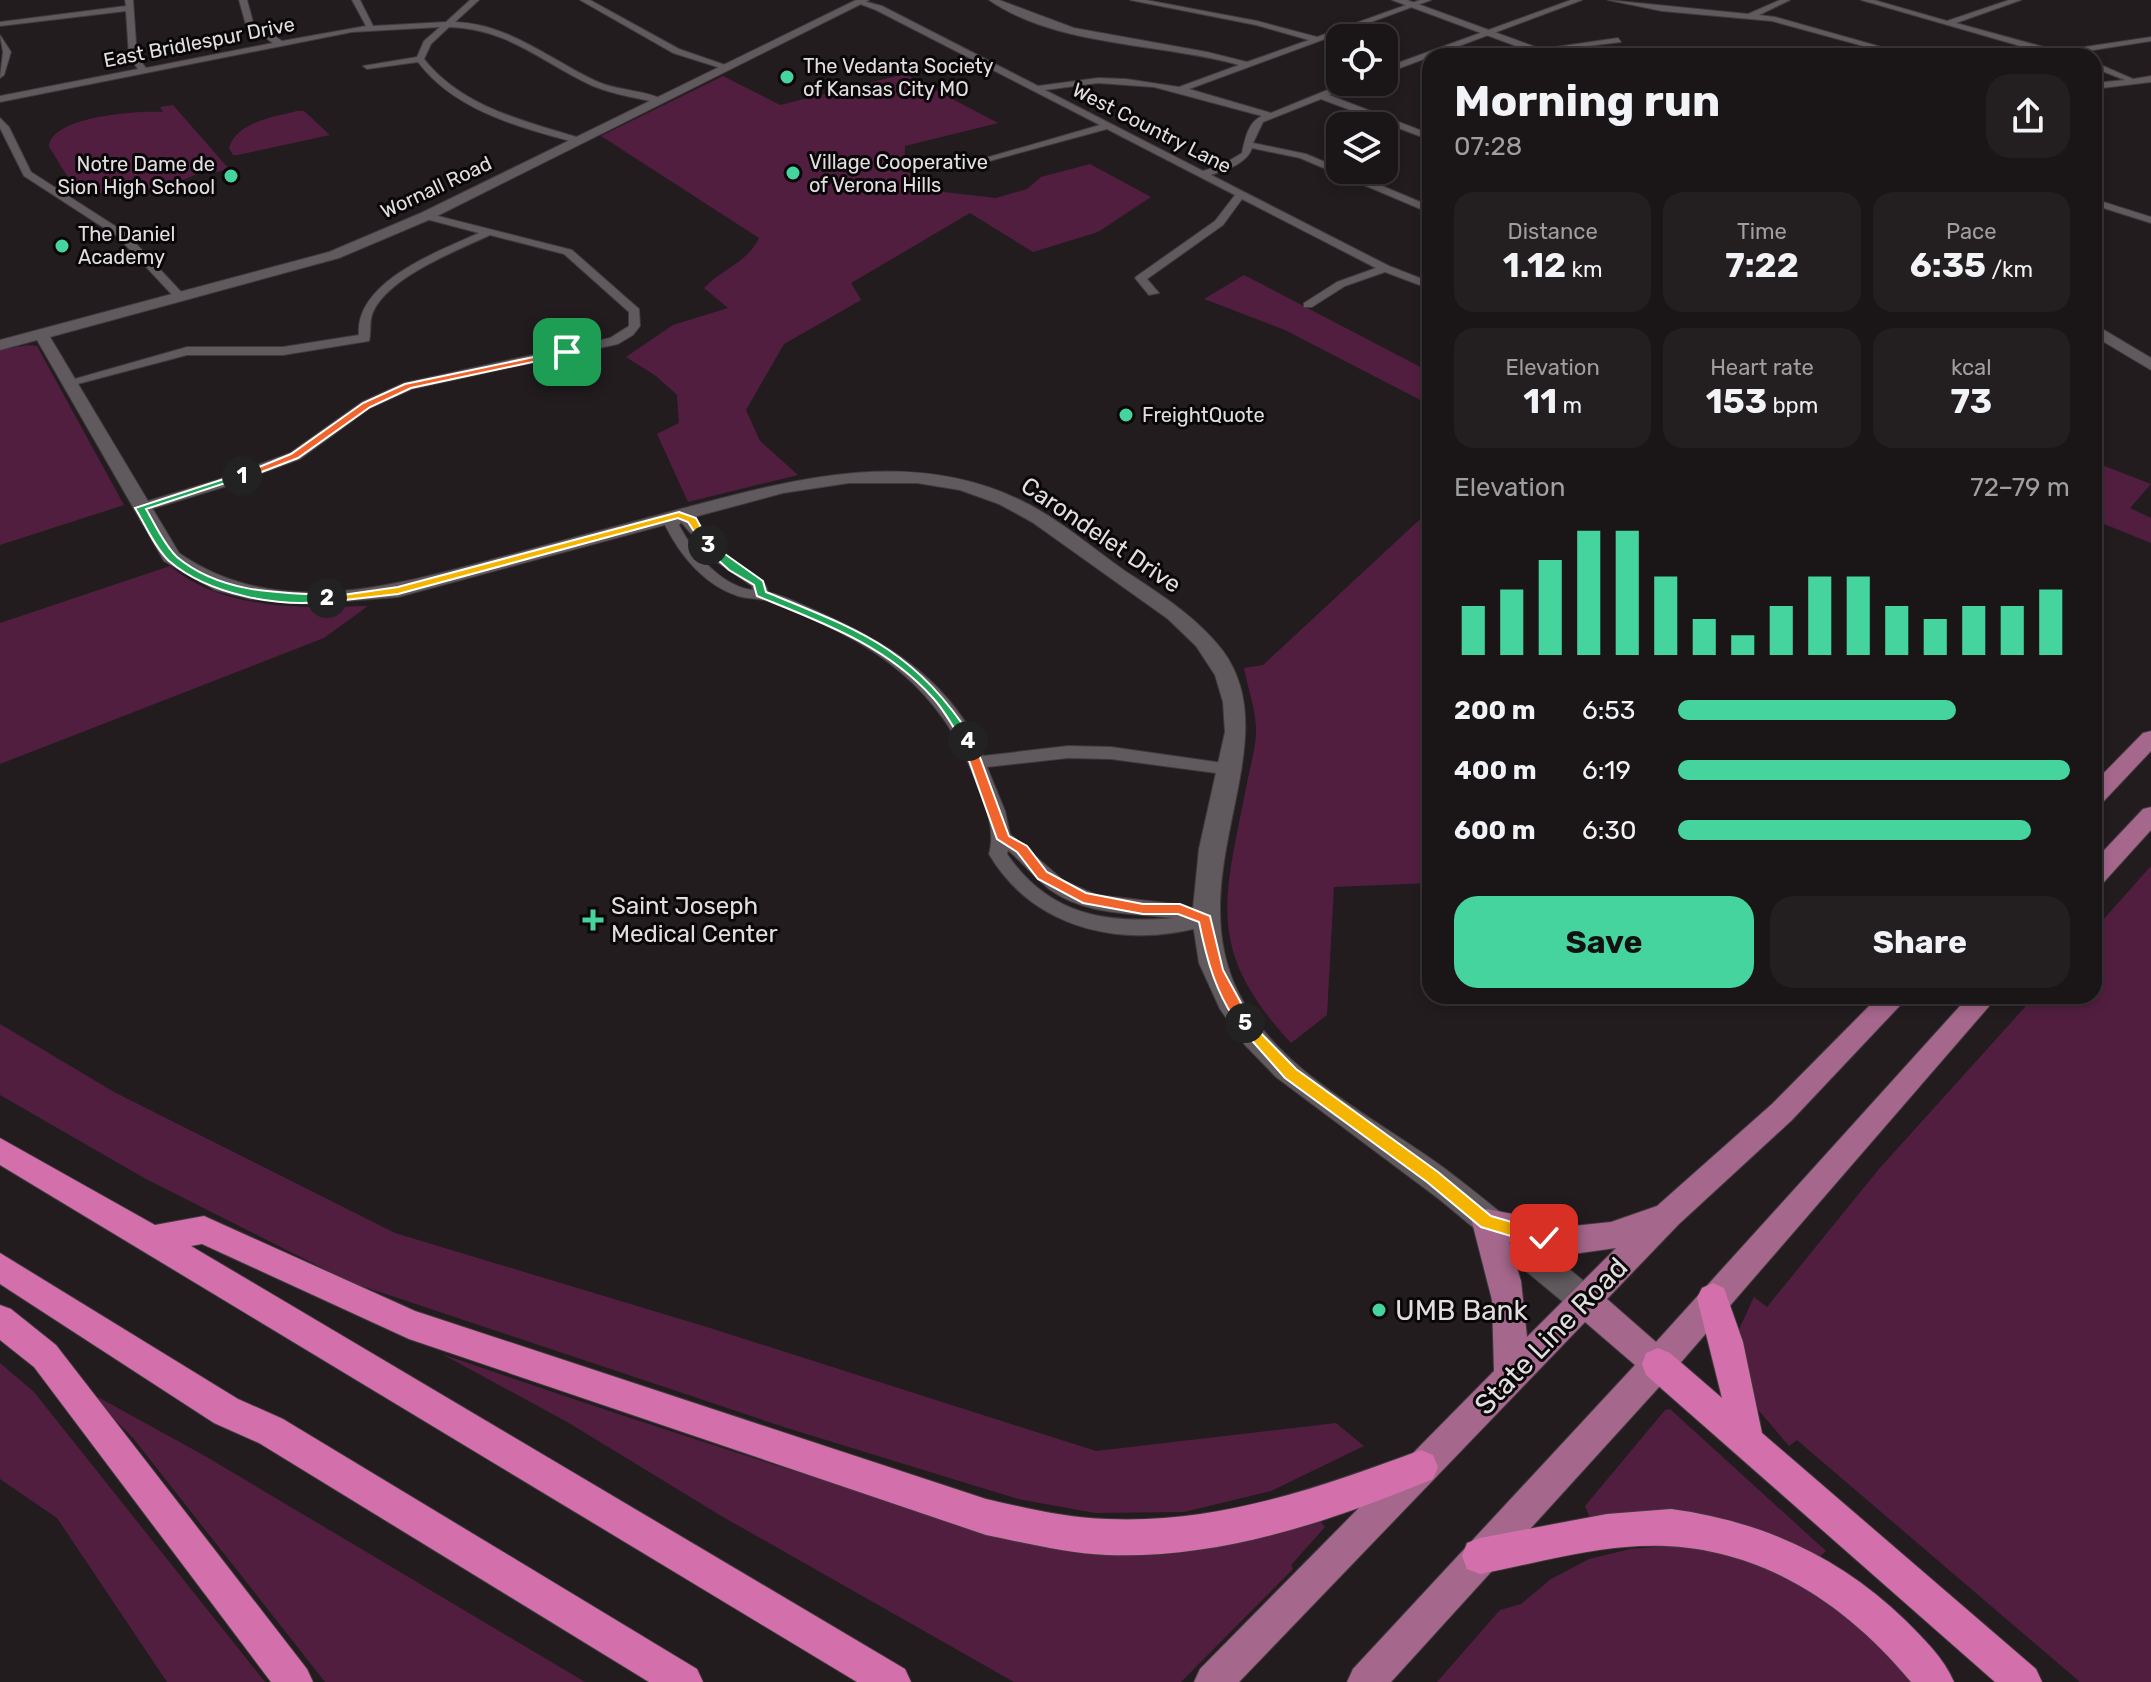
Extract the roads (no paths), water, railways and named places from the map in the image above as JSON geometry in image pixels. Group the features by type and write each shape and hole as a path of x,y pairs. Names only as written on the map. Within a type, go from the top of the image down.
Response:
{"highway":[{"path":"0,1150 892,1682"},
{"path":"152,1239 204,1230 409,1324 986,1517 1042,1532 1087,1538 1137,1538 1231,1530 1291,1515 1421,1467"},
{"path":"0,1267 226,1411 271,1431 684,1682"},
{"path":"1713,1298 1727,1342 1727,1357 1747,1440"},
{"path":"0,1320 45,1356 294,1682"},
{"path":"1658,1364 2023,1682"},
{"path":"1480,1556 1625,1529 1717,1533 1789,1558 1845,1591 1885,1624 1935,1682"}],"main road":[{"path":"2102,789 2151,738"},
{"path":"2102,868 2151,815"},
{"name":"State Line Road","path":"1213,1682 1668,1215 1782,1112 1888,1004"},
{"path":"1366,1682 1658,1364 1713,1298 1978,1004"},
{"path":"1487,1222 1565,1242 1603,1240 1668,1215"},
{"path":"1487,1222 1508,1282 1512,1315 1510,1380"},
{"path":"1585,1301 1658,1364"}],"street":[{"path":"243,0 249,23 280,44"},
{"path":"356,0 370,27"},
{"path":"420,59 427,43 475,0"},
{"path":"584,0 679,52 727,67"},
{"path":"993,0 1045,23 1084,33 1191,50 1248,65"},
{"path":"1134,0 1257,23 1318,40"},
{"path":"1397,0 1534,48"},
{"path":"1181,89 1427,0"},
{"path":"1443,48 1578,0"},
{"path":"1612,0 1662,9 1751,16 1803,26 1881,48"},
{"path":"1751,16 1786,0"},
{"path":"1865,0 2036,48"},
{"path":"1948,23 2017,0"},
{"name":"Wornall Road","path":"0,345 334,255 426,216 861,1"},
{"name":"West Country Lane","path":"861,1 1385,268 1422,283"},
{"path":"0,24 130,4 133,57 144,71"},
{"name":"East Bridlespur Drive","path":"0,99 370,27 446,24 500,32 594,83 617,92 660,100"},
{"path":"0,37 7,52 0,75"},
{"path":"2100,48 2151,39"},
{"path":"1555,48 1618,40"},
{"path":"1398,66 1422,56"},
{"path":"367,66 420,59"},
{"path":"420,59 439,81 490,112 577,140"},
{"path":"2102,68 2134,80"},
{"path":"1036,89 1113,78 1181,89 1269,115"},
{"path":"2102,85 2151,79"},
{"path":"1202,174 1237,161 1251,145 1254,127 1269,115 1326,93"},
{"path":"1320,95 1422,134"},
{"path":"0,121 12,137 18,160 27,174 122,235 181,298"},
{"path":"978,163 1107,126"},
{"path":"1251,145 1303,156 1422,207"},
{"path":"1153,293 1141,278 1219,223 1241,193"},
{"path":"2102,205 2151,220"},
{"path":"140,508 295,456 366,405 408,386 614,341 635,328 638,322 635,311 580,259 549,245 426,216"},
{"path":"70,382 187,351 217,348 240,353 283,351 365,338 364,319 386,290 489,232"},
{"path":"1308,305 1341,284 1385,268"},
{"name":"Carondelet Drive","path":"41,334 171,557 186,569 229,589 295,599 398,591 795,485 854,476 898,476 945,482 1017,505 1158,603 1204,642 1217,659 1233,693 1236,732 1210,871 1205,919 1216,970 1231,1004 1260,1044 1291,1074 1433,1177 1585,1301"},
{"path":"2102,334 2151,365"},
{"path":"679,515 673,529 701,566 741,593 761,594 854,631 897,659 952,714 978,762 1004,839 998,854 1021,887 1042,904 1064,914 1136,928 1173,928 1205,919"},
{"path":"978,762 1068,752 1231,769"}],"place":[{"name":"The Vedanta Society of Kansas City MO","path":"787,77"},
{"name":"Village Cooperative of Verona Hills","path":"793,173"},
{"name":"Notre Dame de Sion High School","path":"231,176"},
{"name":"The Daniel Academy","path":"62,246"},
{"name":"FreightQuote","path":"1126,415"},
{"name":"Saint Joseph Medical Center","path":"593,920"},
{"name":"UMB Bank","path":"1379,1310"}]}
